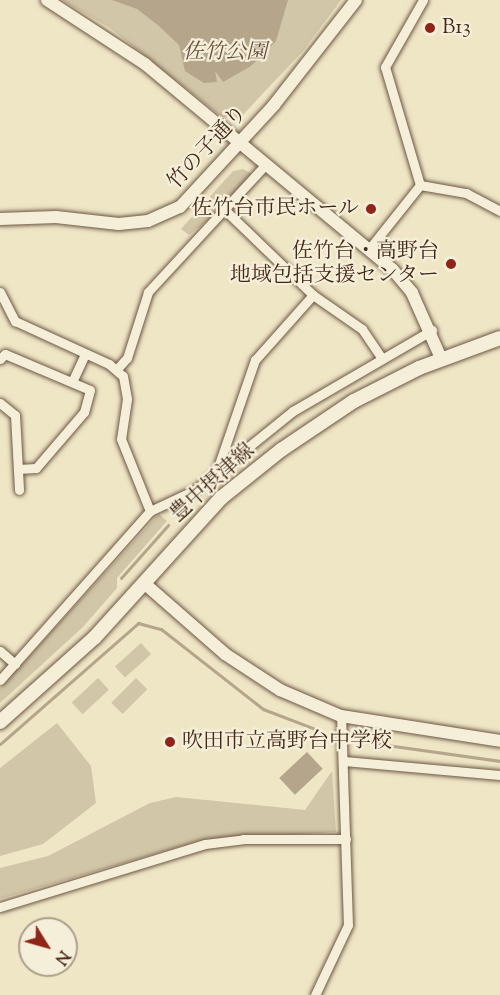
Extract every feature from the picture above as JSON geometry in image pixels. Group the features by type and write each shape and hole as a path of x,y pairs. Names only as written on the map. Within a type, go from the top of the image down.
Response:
{"main road":[{"name":"豊中摂津線","path":"0,722 88,644 213,506 281,450 354,401 441,358 500,338"}],"street":[{"path":"47,0 145,64 369,249 412,293 432,330 441,358"},
{"name":"竹の子通り","path":"0,219 148,221 180,207 240,144 356,0"},
{"path":"420,185 385,67 423,0"},
{"path":"117,369 127,358 148,292 192,238 227,212 266,164"},
{"path":"420,185 466,192 500,211"},
{"path":"369,249 420,185"},
{"path":"227,212 313,295 362,329 382,359"},
{"path":"216,473 255,360 313,295"},
{"path":"1,298 10,318 26,329 117,369 127,386 121,439 150,511"},
{"path":"0,680 150,511 216,473 293,411 432,330"},
{"path":"0,359 5,354 90,390 84,412 36,468 18,469"},
{"path":"72,382 85,354"},
{"path":"0,403 15,415 19,490"},
{"path":"144,583 225,654 280,690 341,716 500,741"},
{"path":"0,651 15,664"},
{"path":"315,995 348,925 341,716"},
{"path":"343,761 500,775"},
{"path":"0,907 205,844 243,839 346,839"}],"green space":[{"name":"佐竹公園","path":"62,0 341,0 303,51 239,119 222,117 110,28"},
{"path":"243,169 252,174 226,206 189,235 181,229 233,171"},
{"path":"159,514 167,521 117,578 117,588 83,627 0,703 0,688"},
{"path":"141,643 151,654 125,678 115,666"},
{"path":"98,678 109,690 83,714 72,703"},
{"path":"136,678 147,689 123,714 111,703"},
{"path":"57,723 91,766 96,803 43,844 0,856 0,768"},
{"path":"332,771 336,832 202,840 0,899 0,868 48,856 150,803 176,797 305,810"}],"shaded area":[{"path":"112,0 288,0 276,41 251,66 223,82 215,71 217,82 204,83 185,71 179,45 159,26 137,9"},
{"path":"307,752 323,769 295,795 279,778"}],"waterway":[{"path":"121,578 168,525"},
{"path":"0,744 138,623 161,629 263,709 318,730"},
{"path":"358,741 500,761"}],"place":[{"name":"B13","path":"430,28"},
{"name":"佐竹台市民ホール","path":"371,209"},
{"name":"佐竹台・高野台 地域包括支援センター","path":"451,264"},
{"name":"吹田市立高野台中学校","path":"170,742"}]}
